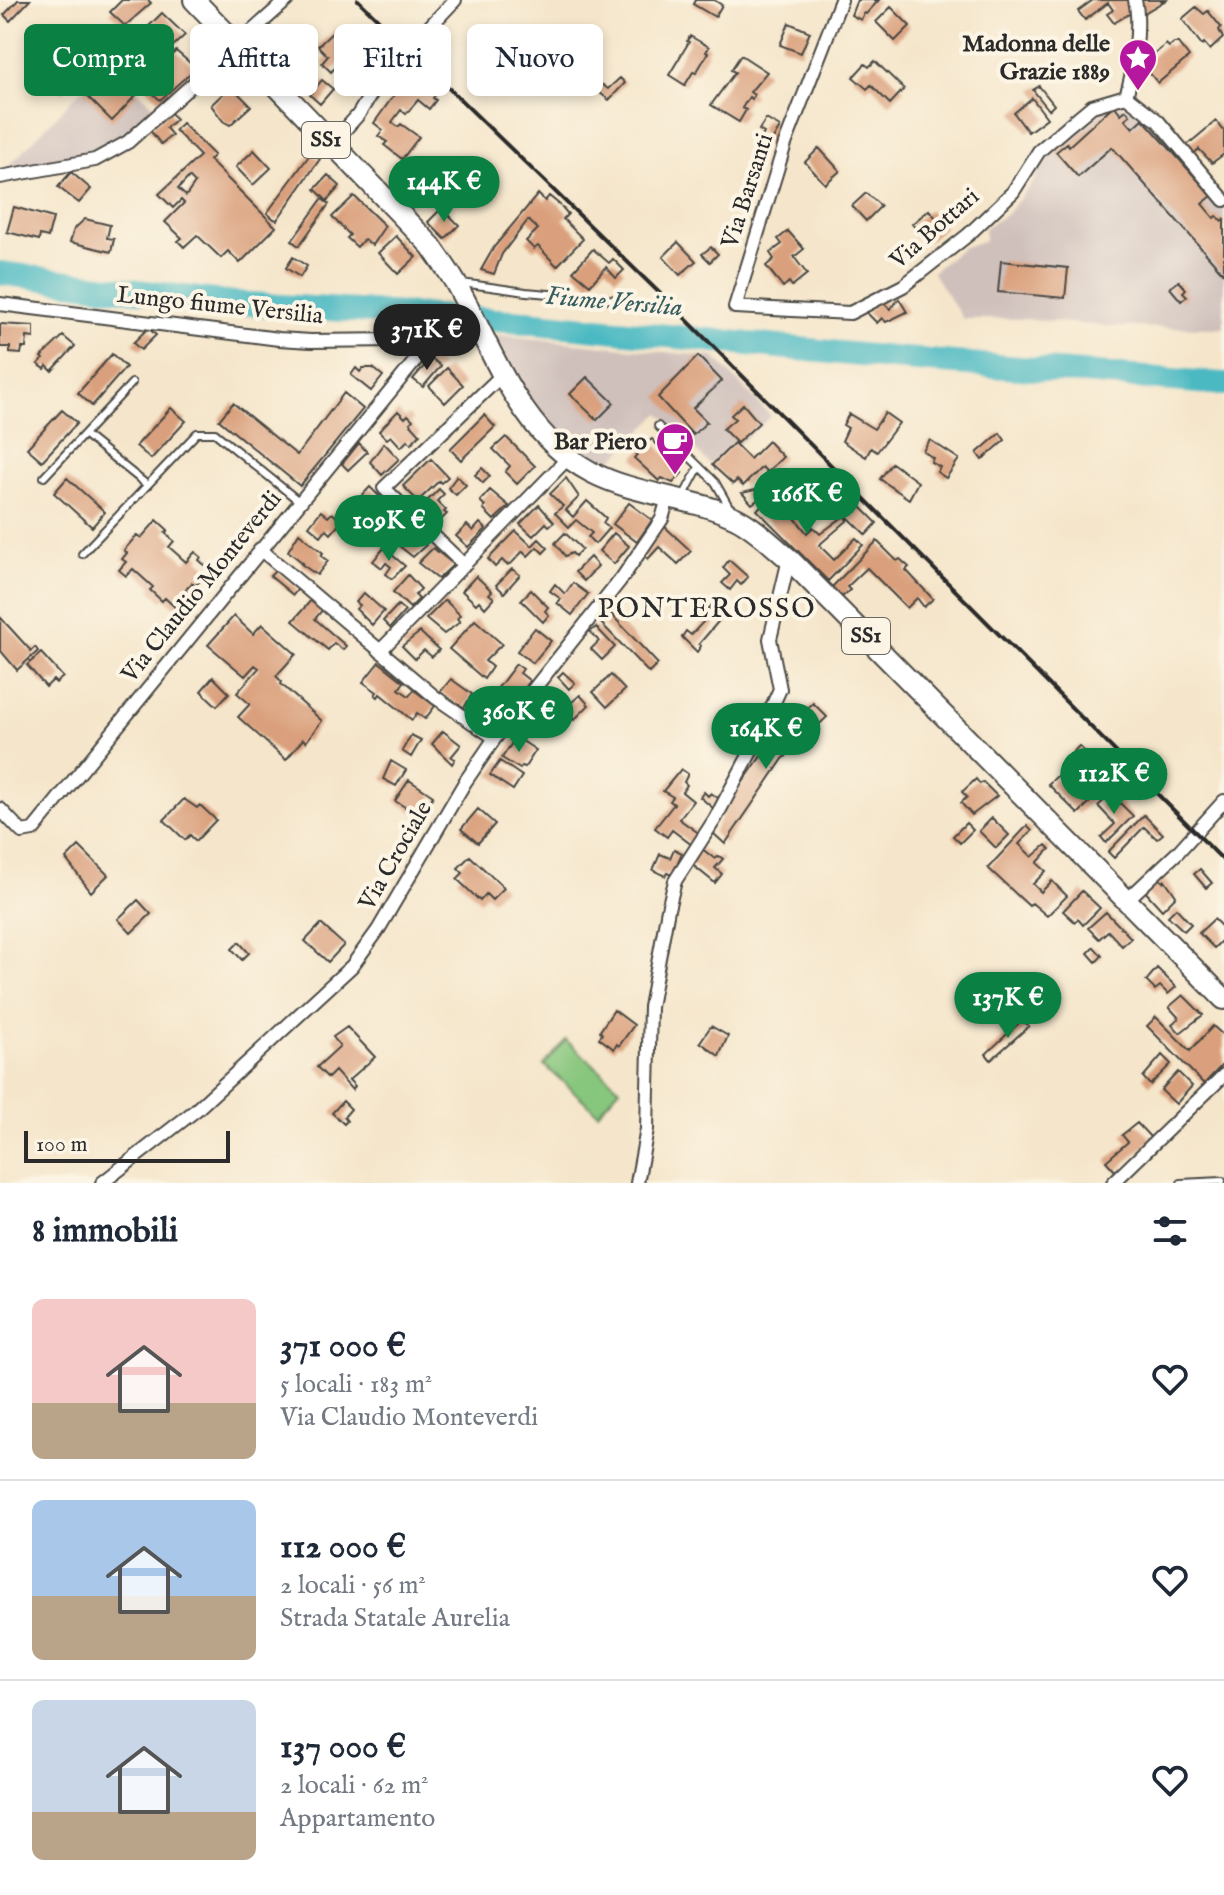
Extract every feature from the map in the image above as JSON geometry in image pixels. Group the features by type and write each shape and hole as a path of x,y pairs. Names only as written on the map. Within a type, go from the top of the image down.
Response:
{"main road":[{"name":"SS1","path":"194,0 217,24"},
{"name":"SS1","path":"285,96 431,246 455,282 502,375 531,422 588,470 624,487 734,518 749,526 789,559 1224,999"}],"street":[{"path":"261,24 287,0"},
{"path":"331,145 358,115 381,78 455,0"},
{"name":"Via Barsanti","path":"735,307 785,144 841,0"},
{"path":"1135,0 1138,19 1131,81 1126,96 1158,121 1224,200"},
{"path":"0,177 95,160 110,153 128,142 190,87"},
{"name":"Via Bottari","path":"735,307 850,313 903,286 968,235 1013,192 1039,151 1069,125 1092,106 1126,96"},
{"name":"Lungo fiume Versilia","path":"0,304 279,339 433,339 482,335"},
{"name":"Via Claudio Monteverdi","path":"0,809 22,832 33,830 433,339"},
{"path":"464,565 384,488 502,375"},
{"path":"380,651 570,456"},
{"name":"Via Crociale","path":"102,1183 196,1110 352,966 378,930 465,782 495,738 622,578 674,500"},
{"path":"260,549 435,697 495,738"},
{"path":"637,1183 648,1115 650,1007 668,909 675,881 715,819 780,689 770,639 789,559"},
{"path":"1127,900 1177,853 1224,801"},
{"path":"1113,1183 1224,1075"}],"lane":[{"path":"455,282 629,301"},
{"path":"44,477 132,383"},
{"path":"658,426 715,482 734,518"},
{"path":"82,554 197,433 215,433 300,502"},
{"path":"85,435 146,484"},
{"path":"674,500 699,467"},
{"path":"1181,1183 1222,1181"}],"shaded area":[{"path":"76,96 143,96 156,108 121,141 90,157 8,172 5,170"},
{"path":"1111,104 1129,107 1144,117 1224,208 1224,328 1115,327 1025,319 963,319 932,272 962,248 985,240 984,228 1007,214 1035,180 1042,159"},
{"path":"496,335 714,357 771,416 738,445 734,442 710,465 660,413 604,468 567,446 542,418 518,381"}],"green space":[{"path":"566,1040 620,1088 598,1113 544,1065"}],"building":[{"path":"18,0 30,0 10,21 4,15"},
{"path":"122,0 148,0 151,3 127,24 123,24 110,12"},
{"path":"695,0 714,0 722,5 715,17 693,4"},
{"path":"857,0 879,0 864,13 861,20 851,15"},
{"path":"1093,0 1132,0 1134,11 1114,23 1107,14 1113,10 1108,3 1085,20 1078,11"},
{"path":"1139,0 1166,0 1144,13"},
{"path":"891,7 910,26 895,41 876,22"},
{"path":"1196,7 1204,14 1208,11 1221,27 1219,30 1223,38 1210,50 1204,43 1202,45 1182,19"},
{"path":"162,13 174,24 151,24"},
{"path":"789,23 810,32 801,53 780,45"},
{"path":"174,24 185,35 174,45"},
{"path":"334,31 334,69 331,72 322,63 328,56 318,46"},
{"path":"690,36 709,47 696,73 693,72 685,85 669,75"},
{"path":"1178,43 1189,57 1158,83 1146,69 1152,61 1150,58 1166,44 1169,47"},
{"path":"176,51 190,63 190,73 174,88"},
{"path":"741,55 767,72 750,92 754,95 742,108 746,110 739,122 711,105 735,72 731,70"},
{"path":"875,61 904,89 890,104 871,85 867,89 853,77 865,64 869,67"},
{"path":"620,78 625,83 609,100 603,95 603,85 608,89"},
{"path":"322,80 333,89 320,104 311,96 318,96 318,85"},
{"path":"1039,86 1054,105 1049,110 1033,90"},
{"path":"87,96 135,96 112,121"},
{"path":"220,96 241,96 251,106 230,125 211,105"},
{"path":"393,96 434,96 436,100 429,109 418,100 406,114 401,110 392,122 398,127 401,124 419,137 402,159 384,145 387,142 378,136 383,130 374,123"},
{"path":"1032,98 1047,118 1028,132 1014,113"},
{"path":"1114,105 1121,114 1126,110 1130,115 1125,119 1133,128 1143,119 1212,196 1202,204 1214,218 1224,219 1224,274 1112,147 1078,177 1056,152 1067,143 1069,146"},
{"path":"169,111 176,119 166,128 172,135 161,144 149,129"},
{"path":"766,119 780,127 769,146 760,140 764,133 759,130"},
{"path":"1216,121 1224,131 1224,154 1212,163 1199,149 1193,154 1186,146"},
{"path":"182,123 214,155 209,160 276,227 240,263 228,251 221,258 197,235 184,247 178,241 182,238 165,222 184,203 181,200 173,208 159,194 200,156 175,130","holes":["189,177 195,183 186,196 178,189"]},
{"path":"819,148 840,171 825,184 805,162"},
{"path":"254,150 271,168 253,185 236,167"},
{"path":"311,153 320,159 277,220 274,219 267,213"},
{"path":"71,172 91,189 79,203 58,187"},
{"path":"328,175 340,186 327,201 315,189"},
{"path":"866,193 881,206 866,221 852,206"},
{"path":"538,194 545,201 549,196 560,205 568,214 563,219 583,239 557,266 538,246 534,249 526,241 538,229 528,220 502,254 494,274 481,270 494,247"},
{"path":"354,196 385,226 372,245 364,239 357,247 332,217"},
{"path":"322,199 329,204 299,246 292,241"},
{"path":"14,207 53,218 48,237 40,235 39,240 7,232"},
{"path":"442,208 459,225 445,239 428,222"},
{"path":"929,210 944,227 927,242 912,224"},
{"path":"85,219 110,225 107,238 114,239 111,252 70,242 74,229"},
{"path":"788,231 804,249 794,257 807,274 792,286 789,282 783,287 766,266 774,259 770,253 782,244 778,239"},
{"path":"396,236 416,257 398,274 378,253"},
{"path":"678,242 696,261 680,275 663,257"},
{"path":"711,247 718,254 710,262 702,254"},
{"path":"593,249 609,263 613,259 624,270 616,278 606,267 590,285 573,271"},
{"path":"293,257 307,266 300,277 286,268"},
{"path":"1001,261 1068,268 1065,298 998,292"},
{"path":"1179,281 1186,289 1183,292 1187,296 1181,301 1170,288"},
{"path":"879,299 890,309 899,299 907,312 886,322 882,318 877,323 867,313"},
{"path":"0,324 34,326 34,338 27,337 26,348 22,348 21,354 10,353 10,347 0,347"},
{"path":"148,328 156,335 141,350 133,343"},
{"path":"63,336 75,346 52,371 47,366 45,369 38,364 43,359 41,357"},
{"path":"112,354 126,367 92,406 78,393"},
{"path":"698,356 722,381 693,408 707,422 693,435 658,397"},
{"path":"431,358 441,366 423,387 413,379"},
{"path":"356,368 360,372 363,368 373,368 383,376 371,391 351,375"},
{"path":"447,368 463,385 445,403 429,386"},
{"path":"587,377 614,403 597,420 570,394"},
{"path":"344,393 363,409 300,486 219,420 233,403 297,455"},
{"path":"743,404 759,423 737,443 723,429 735,419 731,415"},
{"path":"171,408 186,421 151,459 136,446"},
{"path":"62,410 77,423 42,461 27,448"},
{"path":"398,411 405,418 408,415 413,420 410,423 420,434 411,444 408,440 401,447 391,436 387,439 379,431"},
{"path":"885,413 899,423 877,452 871,448 866,457 842,441 848,428 843,425 849,414 874,429"},
{"path":"484,415 495,427 461,460 450,449"},
{"path":"1000,433 1005,440 982,460 977,453"},
{"path":"506,437 535,466 517,484 505,472 510,466 493,449"},
{"path":"652,439 682,473 673,483 662,478 659,481 634,458 640,451 638,449"},
{"path":"930,440 959,459 946,478 937,472 940,467 931,462 933,458 923,451"},
{"path":"768,441 783,457 767,472 762,467 743,486 737,480 733,484 712,465 734,443 750,459"},
{"path":"359,443 367,452 348,470 342,464"},
{"path":"384,443 399,459 382,475 370,462"},
{"path":"431,459 448,477 441,483 439,481 418,501 403,486"},
{"path":"892,463 918,482 909,499 880,479"},
{"path":"482,468 490,476 483,483 475,475"},
{"path":"796,470 799,480 770,487 768,482 776,480 775,475"},
{"path":"457,476 466,485 456,495 448,488"},
{"path":"67,478 105,512 92,527 54,493"},
{"path":"566,478 579,497 566,510 573,517 587,501 606,518 603,523 609,528 595,544 588,537 592,533 576,520 569,527 555,513 563,506 550,494"},
{"path":"816,481 823,494 806,504 799,490"},
{"path":"370,487 399,516 380,536 354,504"},
{"path":"763,488 767,493 752,504 742,493"},
{"path":"439,489 444,494 437,501 447,514 440,521 425,503"},
{"path":"490,490 509,506 494,520 480,501"},
{"path":"772,494 777,499 786,494 793,502 789,506 793,510 790,512 807,533 813,527 820,534 844,516 848,520 819,545 834,560 856,538 863,545 828,581 757,510"},
{"path":"629,503 652,520 637,542 613,524"},
{"path":"539,505 554,522 549,526 546,523 533,536 520,524"},
{"path":"859,505 877,523 866,535 847,516"},
{"path":"321,511 328,517 332,513 342,521 331,534 326,529 321,536 309,526"},
{"path":"157,520 174,541 169,547 186,562 195,552 210,570 195,586 192,583 185,590 190,595 178,610 165,598 162,601 150,590 153,587 133,569 126,576 119,570 126,562 122,559 127,553 124,550 137,535 141,538"},
{"path":"480,523 486,529 468,547 456,536 467,525 473,531"},
{"path":"408,526 426,545 413,557 393,541"},
{"path":"664,526 691,551 678,564 659,547 648,559 644,555"},
{"path":"516,531 532,546 539,539 548,548 543,553 537,547 528,556 523,551 512,563 507,565 502,560 495,567 488,559"},
{"path":"299,533 328,561 317,575 288,551"},
{"path":"565,533 582,549 575,556 572,553 565,556 555,543"},
{"path":"614,533 629,546 614,564 599,551"},
{"path":"877,541 897,561 900,559 909,567 906,570 933,599 924,607 917,598 907,608 867,568 847,587 850,590 842,597 832,587"},
{"path":"384,548 405,566 392,579 386,574 391,567 386,563 382,568 373,561"},
{"path":"433,548 452,563 438,579 418,563"},
{"path":"590,557 598,566 584,581 575,572"},
{"path":"729,560 748,577 741,585 737,581 730,590 722,583 730,575 723,568"},
{"path":"512,569 520,575 504,593 496,585"},
{"path":"276,570 298,589 293,595 270,576"},
{"path":"408,575 421,589 415,595 419,599 410,608 393,592"},
{"path":"476,576 492,591 489,594 494,598 485,608 462,591"},
{"path":"573,583 588,594 572,615 557,603 561,599 550,591 555,584 565,594"},
{"path":"531,590 548,607 545,611 549,615 543,622 521,600"},
{"path":"364,593 384,611 372,625 356,609 360,605 356,602"},
{"path":"312,599 323,609 315,619 346,646 343,650 334,643 328,650 293,621"},
{"path":"445,600 460,615 457,619 460,622 444,634 426,619"},
{"path":"398,605 405,611 390,628 383,621"},
{"path":"711,606 723,616 699,644 701,646 697,652 682,637 686,631 691,635 706,619 703,616"},
{"path":"610,613 658,664 649,673 600,622"},
{"path":"234,616 253,634 262,624 296,654 276,676 322,721 306,742 303,739 286,760 238,717 250,704 237,693 259,668 255,665 245,676 208,645"},
{"path":"0,617 31,651 35,647 38,651 17,670 0,650"},
{"path":"475,620 502,644 485,661 492,667 484,679 449,649"},
{"path":"596,627 615,647 602,660 591,649 599,641 590,632"},
{"path":"535,628 551,641 533,663 517,651"},
{"path":"420,632 439,650 432,657 424,650 415,659 402,646"},
{"path":"41,653 63,677 56,683 53,680 46,687 27,665"},
{"path":"379,662 404,682 399,689 409,696 414,690 435,706 425,719 417,713 412,720 380,694 378,697 375,695 377,692 363,682"},
{"path":"516,664 523,669 520,673 530,681 506,713 496,704 492,710 485,705"},
{"path":"563,672 575,683 569,689 558,677"},
{"path":"611,675 625,690 607,707 593,692"},
{"path":"213,677 229,693 217,706 201,691"},
{"path":"451,679 472,694 464,708 440,692"},
{"path":"580,695 589,705 574,720 559,704 566,698 571,703"},
{"path":"813,703 827,717 783,759 725,844 713,833 727,805 766,749"},
{"path":"443,731 461,745 451,757 455,759 452,764 432,744"},
{"path":"411,735 421,740 411,757 402,751"},
{"path":"516,737 536,750 525,767 520,769 502,758"},
{"path":"1079,746 1086,753 1095,754 1096,763 1102,770 1084,789 1093,799 1078,814 1048,784 1071,764 1067,759"},
{"path":"391,761 406,770 396,786 383,779"},
{"path":"500,761 522,776 513,790 490,775"},
{"path":"681,769 688,774 684,782 687,785 682,792 693,801 679,819 700,834 692,845 672,830 667,837 655,828 674,804 670,801 673,797 663,791"},
{"path":"976,779 997,796 972,815 961,803 967,797 962,792"},
{"path":"409,780 433,796 420,816 395,801"},
{"path":"704,792 722,801 714,809 700,797"},
{"path":"1111,794 1133,816 1106,843 1101,837 1115,824 1098,806"},
{"path":"184,799 197,808 200,805 216,820 196,841 190,835 185,840 164,820"},
{"path":"478,809 495,824 478,843 461,829"},
{"path":"1144,815 1163,834 1157,839 1144,827 1114,858 1108,852"},
{"path":"992,818 1009,835 996,848 979,831"},
{"path":"966,823 973,830 960,843 953,836"},
{"path":"1027,826 1032,831 1019,844 1032,857 1046,845 1050,849 1037,863 1046,871 1033,884 1041,892 1052,881 1067,896 1047,916 1032,903 1029,906 988,868"},
{"path":"79,846 108,875 91,892 66,859"},
{"path":"701,848 715,859 719,856 723,859 715,868 722,874 715,883 689,862"},
{"path":"674,849 682,853 672,875 667,873 665,876 653,870 660,854 670,858"},
{"path":"470,856 504,888 492,900 486,894 480,901 457,879 463,873 458,868"},
{"path":"1200,869 1212,883 1206,888 1194,874"},
{"path":"1157,876 1163,882 1165,880 1176,896 1162,910 1143,889"},
{"path":"1082,891 1100,908 1083,925 1063,911"},
{"path":"138,900 151,914 131,933 118,919"},
{"path":"1176,908 1191,924 1184,931 1168,916"},
{"path":"1106,912 1131,938 1122,946 1108,931 1099,939 1088,928"},
{"path":"1214,919 1224,929 1224,938 1214,948 1199,933"},
{"path":"321,924 344,945 328,962 305,941"},
{"path":"239,942 249,953 242,960 232,949"},
{"path":"1094,947 1102,956 1096,962 1088,953"},
{"path":"1157,968 1176,987 1168,994 1160,986 1155,990 1146,981"},
{"path":"1183,995 1203,1015 1180,1033 1172,1024 1179,1018 1169,1007"},
{"path":"614,1010 634,1025 614,1049 599,1038 602,1034 600,1031"},
{"path":"1156,1017 1190,1051 1213,1026 1224,1036 1224,1063 1204,1084 1147,1026"},
{"path":"1022,1020 1029,1026 991,1060 986,1054"},
{"path":"711,1026 728,1036 719,1056 700,1042"},
{"path":"347,1027 375,1057 349,1080 355,1086 352,1090 335,1071 328,1078 317,1067 340,1046 333,1037"},
{"path":"1162,1055 1171,1064 1150,1085 1143,1077"},
{"path":"1178,1072 1192,1086 1176,1104 1161,1090"},
{"path":"343,1101 351,1109 344,1117 347,1121 344,1124 332,1113"},
{"path":"1137,1123 1152,1139 1116,1172 1106,1161 1128,1142 1122,1135"}],"waterway":[{"name":"Fiume Versilia","path":"0,273 222,302 526,322 891,358 1224,384"}],"railway":[{"path":"358,0 679,312 1224,861"}],"place":[{"name":"Madonna delle Grazie 1889","path":"1138,92"},
{"name":"Bar Piero","path":"675,476"}],"district":[{"name":"PONTEROSSO","path":"707,609"}]}
